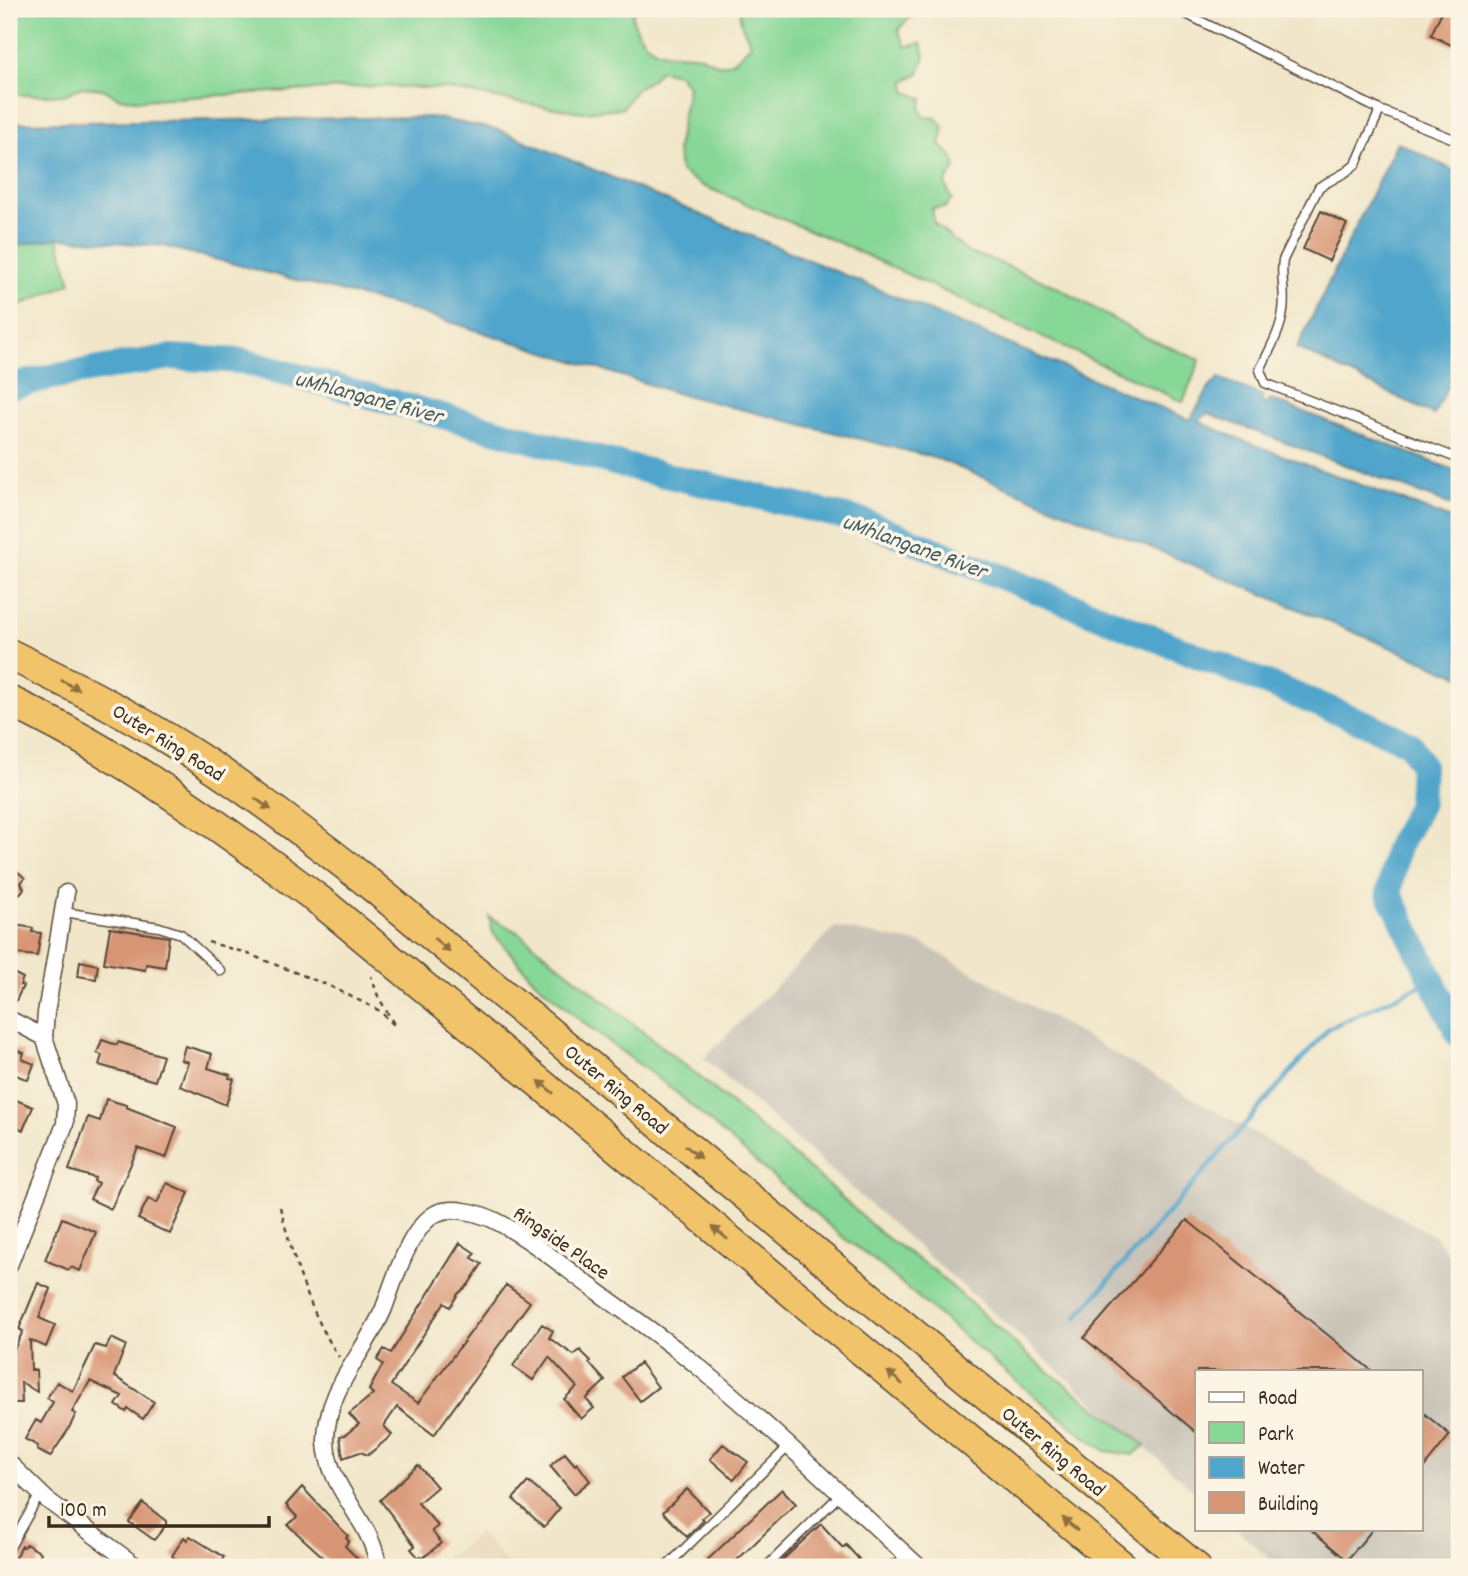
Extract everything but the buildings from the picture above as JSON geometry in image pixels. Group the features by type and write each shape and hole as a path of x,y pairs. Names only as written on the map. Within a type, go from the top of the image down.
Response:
{"highway":[{"name":"Outer Ring Road","path":"9,654 179,746 326,850 1195,1567"},
{"name":"Outer Ring Road","path":"9,701 151,780 197,809 324,904 1123,1567"}],"street":[{"path":"9,1265 65,1124 66,1104 44,1037 66,893"},
{"path":"9,1019 44,1037"},
{"name":"Ringside Place","path":"377,1567 368,1536 336,1483 328,1461 327,1422 332,1398 378,1323 404,1259 421,1226 437,1213 451,1210 492,1219 521,1236 670,1344 789,1446 915,1564"},
{"path":"9,1463 40,1494 136,1567"}],"lane":[{"path":"1176,9 1380,110 1459,141"},
{"path":"1380,110 1361,157 1346,172 1319,187 1283,260 1283,314 1260,370 1261,375 1265,383 1459,459"},
{"path":"64,912 159,927 181,934 221,971"},
{"path":"666,1567 789,1446"},
{"path":"9,1549 40,1494"},
{"path":"766,1567 840,1495"},
{"path":"885,1567 915,1564"}],"path":[{"path":"181,934 243,952 330,986 380,1011 396,1026 378,996 370,976"},
{"path":"280,1207 294,1262 321,1328 348,1372"}],"shaded area":[{"path":"835,927 923,944 1434,1236 1459,1267 1459,1567 1279,1567 1238,1530 1422,1530 1422,1370 1195,1370 1195,1491 704,1058"},
{"path":"480,1533 510,1567 430,1567 449,1556"}],"green space":[{"path":"9,9 635,9 632,17 648,45 663,52 698,55 715,63 726,64 735,60 751,44 741,24 739,9 912,9 912,15 898,30 906,47 921,43 925,56 919,73 905,81 906,92 923,98 920,107 924,117 936,118 944,128 940,145 952,156 956,166 945,184 952,200 944,208 932,208 934,223 968,253 990,259 1055,286 1145,337 1200,360 1183,402 835,241 701,185 680,171 677,150 688,86 678,74 660,70 636,89 623,108 583,112 447,89 378,86 137,100 119,98 103,89 82,87 64,95 9,95"},
{"path":"58,238 71,283 9,310 9,246"},
{"path":"489,917 519,933 696,1074 827,1184 880,1233 936,1272 1032,1359 1145,1445 1133,1455 1106,1451 1084,1436 879,1264 840,1235 671,1088 590,1028 535,981 493,933"}],"water":[{"path":"431,117 499,130 1190,420 1209,388 1219,378 1263,396 1261,402 1267,405 1270,399 1459,472 1459,508 1207,413 1199,422 1459,522 1459,676 936,458 676,393 402,307 163,246 58,238 9,246 9,123"},
{"path":"1397,142 1459,173 1459,363 1434,415 1297,348"}],"waterway":[{"name":"uMhlangane River","path":"9,387 51,377 171,357 242,361 618,464 863,521 1365,723 1410,744 1422,765 1420,805 1397,849 1389,893 1459,1035"},
{"path":"1077,1317 1329,1028 1432,980"}]}
